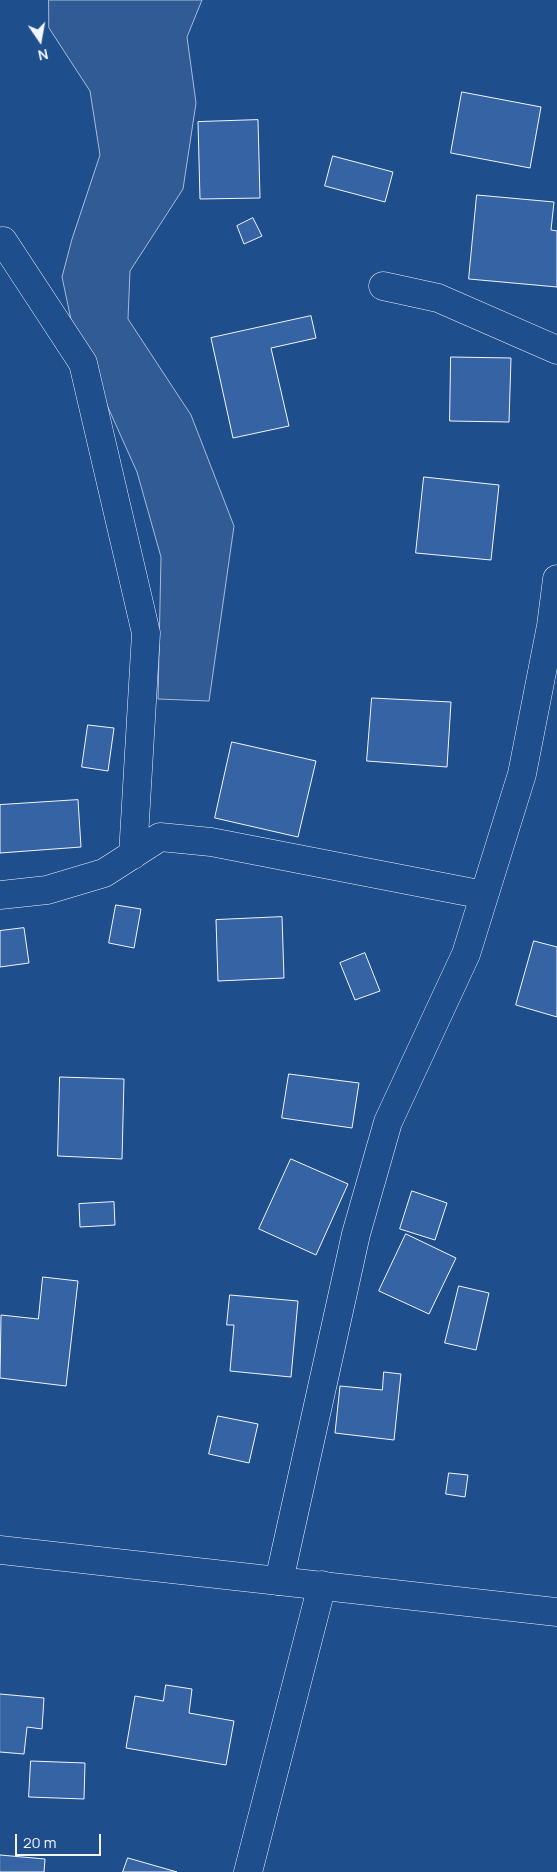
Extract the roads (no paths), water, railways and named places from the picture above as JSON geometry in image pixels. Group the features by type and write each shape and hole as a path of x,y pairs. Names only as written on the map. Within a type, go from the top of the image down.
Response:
{"street":[{"path":"3,241 83,363 146,633 132,855"},
{"path":"383,286 438,298 557,350"},
{"path":"278,1581 356,1234 388,1122 466,954 522,774 551,626 557,579"},
{"path":"0,895 57,888 104,873 160,838 211,842 484,895"},
{"path":"0,1550 557,1612"},
{"path":"248,1872 322,1586"}]}
